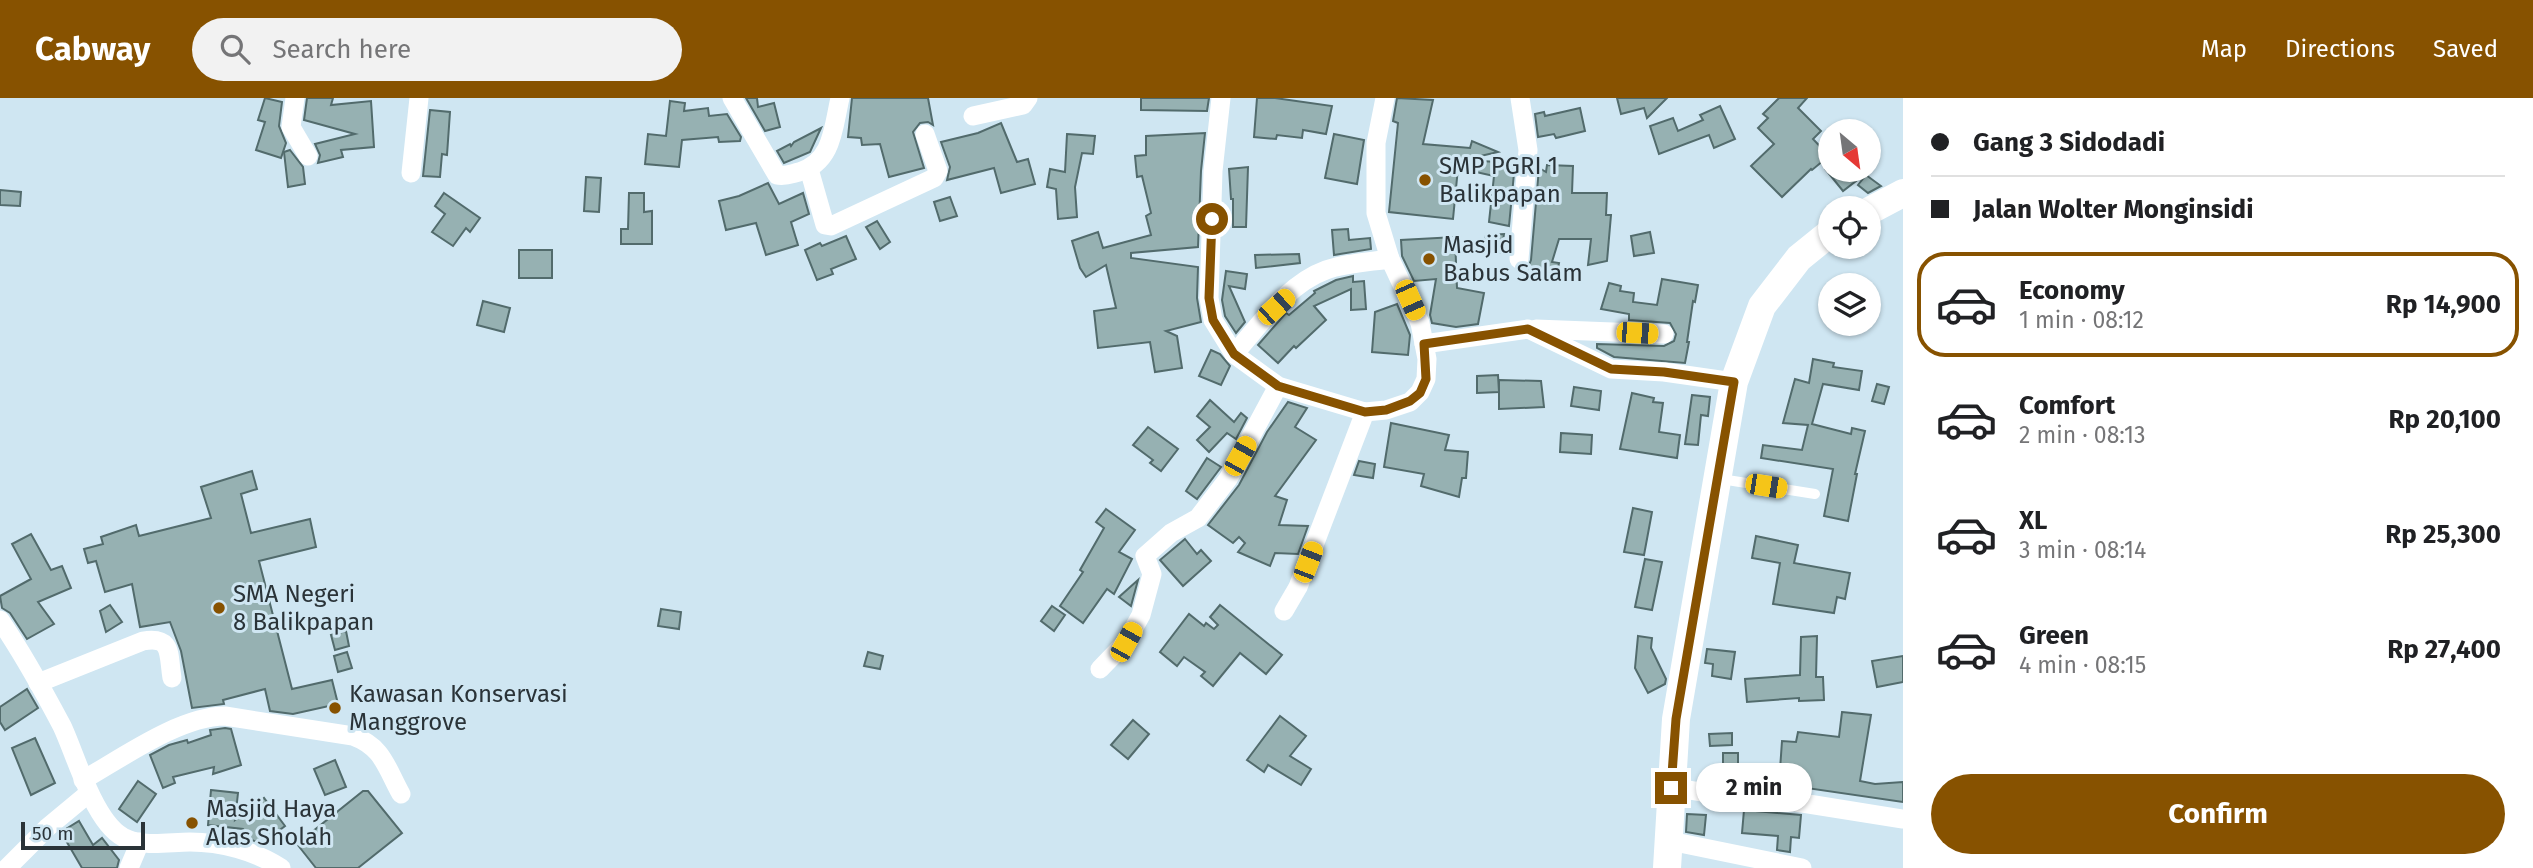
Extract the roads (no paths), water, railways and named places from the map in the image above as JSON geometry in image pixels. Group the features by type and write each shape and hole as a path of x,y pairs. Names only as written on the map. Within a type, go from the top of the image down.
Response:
{"main road":[{"path":"1881,205 1903,193"},
{"path":"1668,854 1676,719 1734,382 1762,306 1799,258 1818,243"}],"street":[{"path":"295,98 291,127 308,156"},
{"path":"411,173 418,98"},
{"path":"732,98 777,175 785,176 809,169 827,152 840,98"},
{"path":"973,116 1024,105 1028,98"},
{"path":"1221,98 1213,171 1209,298 1213,320 1234,354 1278,386 1365,412 1386,410 1410,401 1420,393 1426,379 1420,323 1390,258 1376,213 1377,143 1385,98"},
{"path":"1520,98 1528,150 1520,259"},
{"path":"809,169 825,225 831,226 934,178 938,171 925,134"},
{"path":"1234,354 1276,307 1303,282 1326,270 1390,258"},
{"path":"1424,344 1528,329 1664,334"},
{"path":"1528,329 1611,369 1664,372 1734,382"},
{"path":"1100,669 1126,642 1141,615 1152,574 1145,556 1171,533 1198,518 1228,479 1278,386"},
{"path":"1284,611 1298,587 1365,412"},
{"path":"0,621 18,645 70,744 86,786 113,829 125,839 139,842 193,842 255,854 281,868"},
{"path":"38,683 143,641 155,639 165,643 173,677"},
{"path":"7,868 86,786 181,725 209,716 225,716 353,736 368,742 377,749 401,794"},
{"path":"1671,788 1796,802 1903,819"},
{"path":"130,868 139,842"},
{"path":"1668,854 1802,868"}],"lane":[{"path":"1717,478 1815,494"}],"place":[{"name":"SMP PGRI 1 Balikpapan","path":"1425,180"},
{"name":"Masjid Babus Salam","path":"1429,259"},
{"name":"SMA Negeri 8 Balikpapan","path":"219,608"},
{"name":"Kawasan Konservasi Manggrove","path":"335,708"},
{"name":"Masjid Haya Alas Sholah","path":"192,823"}]}
